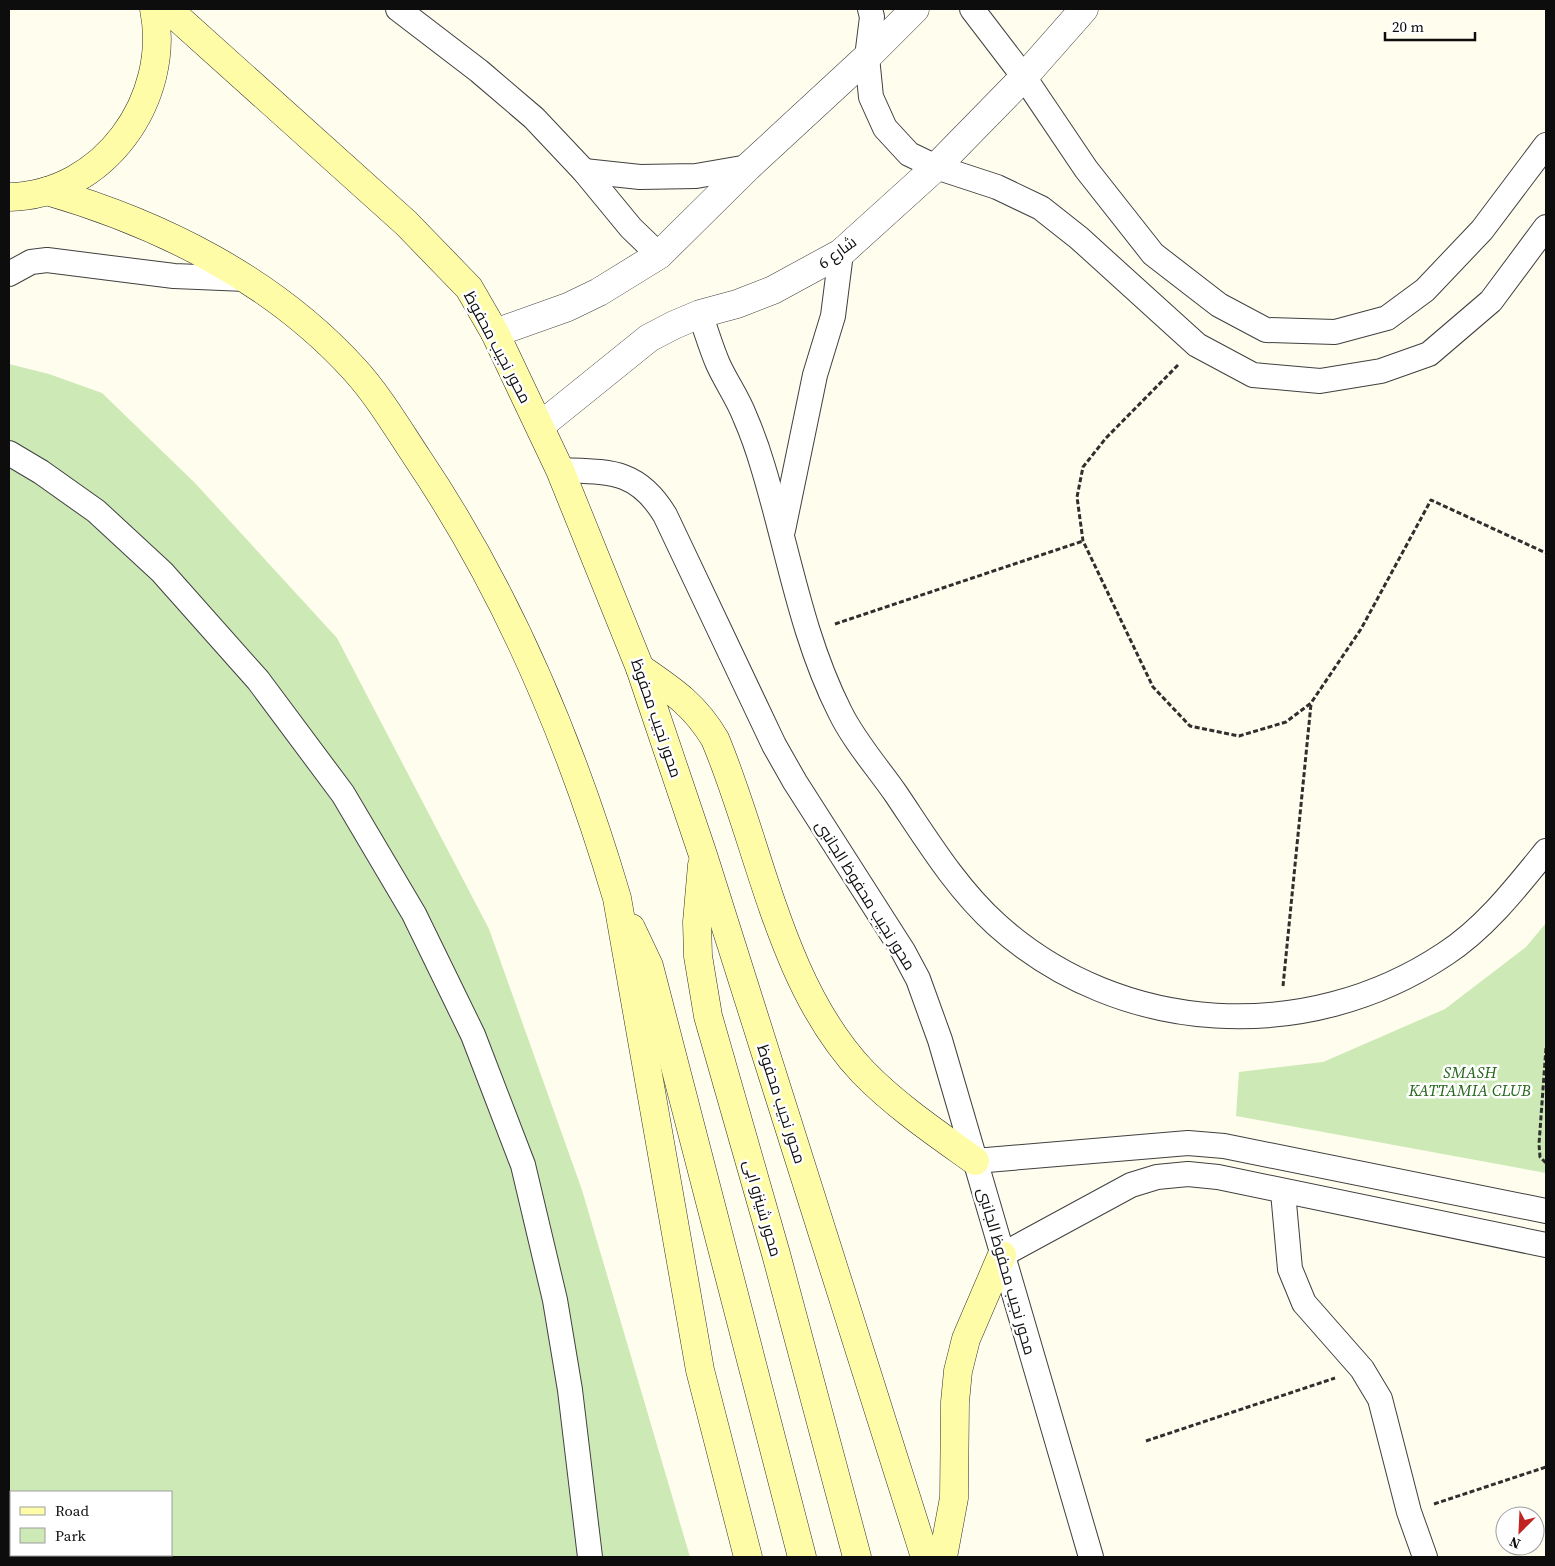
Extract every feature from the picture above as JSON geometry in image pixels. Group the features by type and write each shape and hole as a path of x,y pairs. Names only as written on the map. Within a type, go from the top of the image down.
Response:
{"main road":[{"path":"9,197 47,191 69,182 93,167 114,149 131,127 145,103 154,77 158,49 154,9"},
{"name":"محور نجيب محفوظ","path":"168,9 406,223 469,288 495,333 560,470 640,668 703,855 926,1557"},
{"path":"47,191 128,217 198,251 246,279 285,306 355,370 437,486 476,550 530,660 571,755 596,825 617,898 700,1370 748,1557"},
{"path":"640,668 680,695 694,708 715,739 797,971 825,1024 862,1071 884,1092 975,1161"},
{"name":"محور شينزو ابى","path":"703,855 697,922 700,966 708,1016 776,1254 857,1557"},
{"path":"617,898 649,966 802,1557"},
{"path":"943,1557 954,1498 955,1402 958,1371 966,1339 1002,1255"}],"street":[{"path":"398,9 479,71 534,118 584,171 606,200 659,255"},
{"path":"870,9 872,17 867,57 872,97 885,128 909,154 936,167 997,187 1041,208 1079,238 1197,345 1253,375 1320,381 1382,371 1429,354 1491,301 1546,227"},
{"path":"495,333 568,307 607,288 659,255 748,167 867,57 915,9"},
{"path":"972,9 1024,77 1086,169 1153,254 1219,305 1266,330 1335,332 1388,318 1425,290 1482,230 1546,145"},
{"name":"شارع 6","path":"540,426 649,338 674,324 700,314 737,304 773,290 841,253 936,167 1024,77 1084,9"},
{"path":"584,171 640,177 687,176 748,167"},
{"path":"782,534 815,375 833,316 841,253"},
{"path":"9,274 32,262 47,260 174,276 246,279"},
{"path":"700,314 718,365 745,416 762,465 782,534 807,633 840,714 950,874 997,925 1052,966 1115,996 1182,1013 1251,1018 1320,1009 1386,988 1446,954 1498,909 1546,851"},
{"path":"9,453 42,472 103,517 162,572 258,680 343,794 414,914 473,1035 523,1165 555,1300 570,1390 590,1557"},
{"name":"محور نجيب محفوظ الجانبى","path":"560,470 603,472 623,476 641,485 655,498 665,515 774,744 795,782 886,923 918,979 940,1040 1091,1557"},
{"path":"975,1161 1188,1143 1224,1146 1546,1211"},
{"path":"1002,1255 1131,1185 1157,1177 1188,1174 1218,1177 1546,1245"},
{"path":"1283,1192 1290,1269 1304,1303 1362,1369 1380,1398 1410,1512 1425,1557"}],"path":[{"path":"1197,345 1106,438 1083,467 1076,497 1083,541 1152,687 1190,726 1239,736 1286,722 1311,703 1360,629 1431,500 1546,553"},
{"path":"807,633 1083,541"},
{"path":"1281,1014 1311,703"},
{"path":"1546,1048 1539,1144 1540,1157 1546,1163"},
{"path":"1146,1441 1362,1369"},
{"path":"1410,1512 1546,1467"}],"green space":[{"path":"9,364 49,374 102,393 195,483 337,638 489,929 582,1190 690,1557 9,1557"},
{"name":"SMASH KATTAMIA CLUB","path":"1546,923 1546,1173 1236,1116 1239,1072 1323,1062 1445,1009 1526,947"}]}
